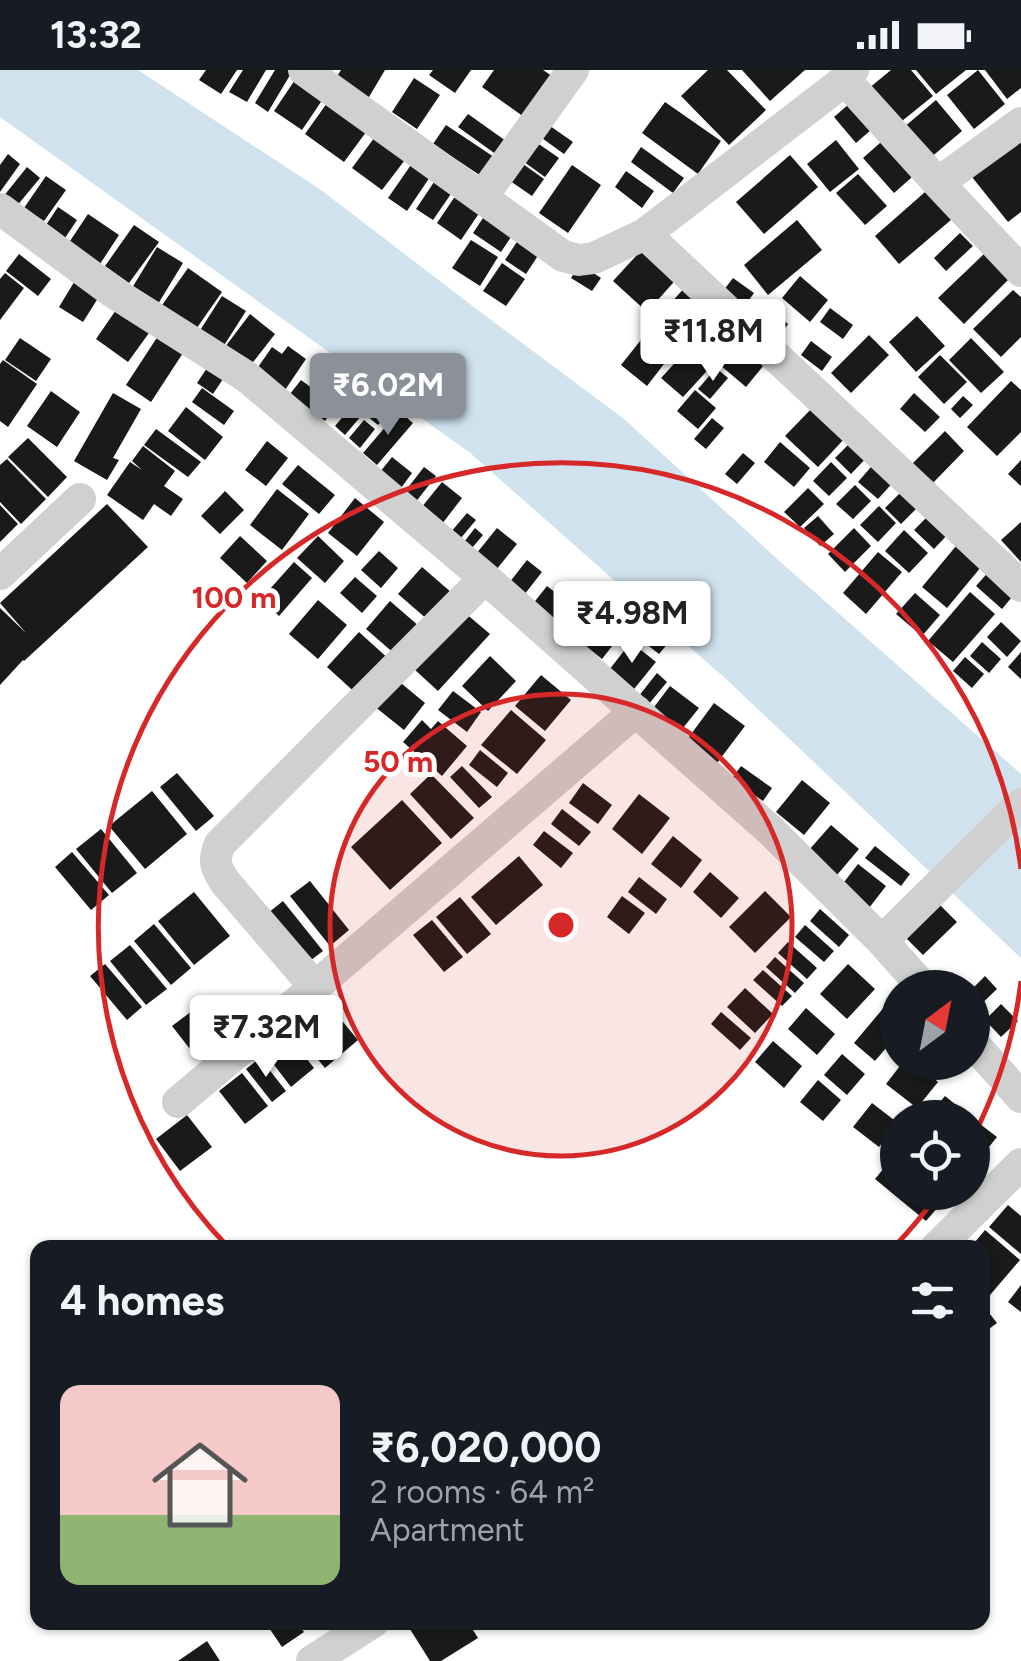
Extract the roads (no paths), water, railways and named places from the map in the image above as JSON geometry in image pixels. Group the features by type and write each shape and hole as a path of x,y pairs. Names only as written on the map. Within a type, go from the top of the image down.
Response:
{"street":[{"path":"304,70 562,256 579,260 594,258 645,234 849,75 938,183 1021,271"},
{"path":"482,197 573,70"},
{"path":"938,183 1021,123"},
{"path":"0,209 113,292 248,378 485,578 770,830 908,970"},
{"path":"645,234 1021,586"},
{"path":"0,574 80,499"},
{"path":"315,987 225,882 216,869 214,856 220,844 485,578"},
{"path":"178,1102 636,711"},
{"path":"882,940 1021,804"},
{"path":"990,1062 1021,1096"},
{"path":"944,1240 1021,1164"},
{"path":"312,1661 360,1630"}],"water":[{"path":"0,70 138,70 321,190 624,419 1021,774 1021,958 726,679 469,452 0,117"}]}
